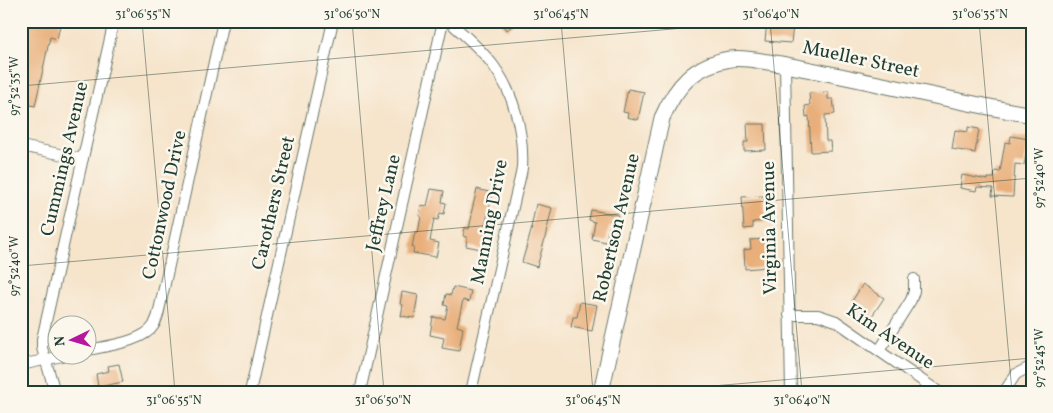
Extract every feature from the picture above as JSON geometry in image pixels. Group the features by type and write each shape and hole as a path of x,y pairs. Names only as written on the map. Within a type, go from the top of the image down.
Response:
{"street":[{"name":"Cummings Avenue","path":"55,392 42,348 42,339 114,21"},
{"name":"Cottonwood Drive","path":"98,347 143,335 154,325 160,306 223,21"},
{"name":"Carothers Street","path":"250,392 333,21"},
{"name":"Jeffrey Lane","path":"360,392 443,21"},
{"name":"Manning Drive","path":"449,21 494,65 515,107 520,133 522,168 471,392"},
{"name":"Mueller Street","path":"686,80 706,66 731,59 749,59 785,64 941,98 1032,115"},
{"name":"Virginia Avenue","path":"785,64 791,392"},
{"name":"Robertson Avenue","path":"602,392 662,118 669,103 686,80"},
{"path":"21,146 83,159"},
{"path":"878,351 911,300 914,291 914,279"},
{"name":"Kim Avenue","path":"789,315 818,315 829,318 939,392"},
{"path":"21,365 48,359"},
{"path":"1004,392 1016,374 1032,366"}],"building":[{"path":"21,21 61,21 57,39 50,37 35,106 21,103"},
{"path":"500,21 518,21 507,30"},
{"path":"767,21 788,21 788,26 793,26 791,43 765,41"},
{"path":"628,89 644,92 638,120 627,117 628,113 623,112"},
{"path":"828,92 828,99 833,99 835,114 825,115 826,141 830,141 831,151 811,152 809,116 806,117 805,106 810,105 809,93"},
{"path":"747,124 765,124 766,150 744,151 744,142 748,142"},
{"path":"968,127 979,129 975,153 952,149 955,130 968,132"},
{"path":"1011,136 1029,139 1024,165 1015,164 1013,197 992,196 993,188 977,187 976,191 960,188 962,175 988,180 988,178 994,178 995,171 1000,172 1005,142 1010,143"},
{"path":"431,189 444,191 442,202 446,203 444,214 440,213 438,220 434,219 430,241 439,243 436,257 413,253 414,247 412,247 415,232 418,233 421,205 427,206"},
{"path":"477,189 493,193 481,249 466,246 467,237 463,236 465,228 469,229"},
{"path":"764,196 765,211 768,211 769,221 753,222 753,228 744,229 742,197"},
{"path":"536,204 552,208 537,267 522,262 532,228"},
{"path":"591,210 618,215 616,228 609,227 606,242 592,239 595,222 589,220"},
{"path":"766,239 768,267 745,269 744,250 751,249 750,240"},
{"path":"863,284 884,298 870,319 861,313 864,309 852,301"},
{"path":"453,287 471,291 469,302 463,300 457,326 463,328 459,351 442,348 444,338 430,335 433,317 445,319 448,306 444,305 446,294 451,295"},
{"path":"402,292 418,295 414,318 401,316 403,305 400,304"},
{"path":"580,302 597,305 592,331 571,327 573,317 577,317"},
{"path":"119,364 123,382 98,387 96,374 109,371 108,366"}]}
